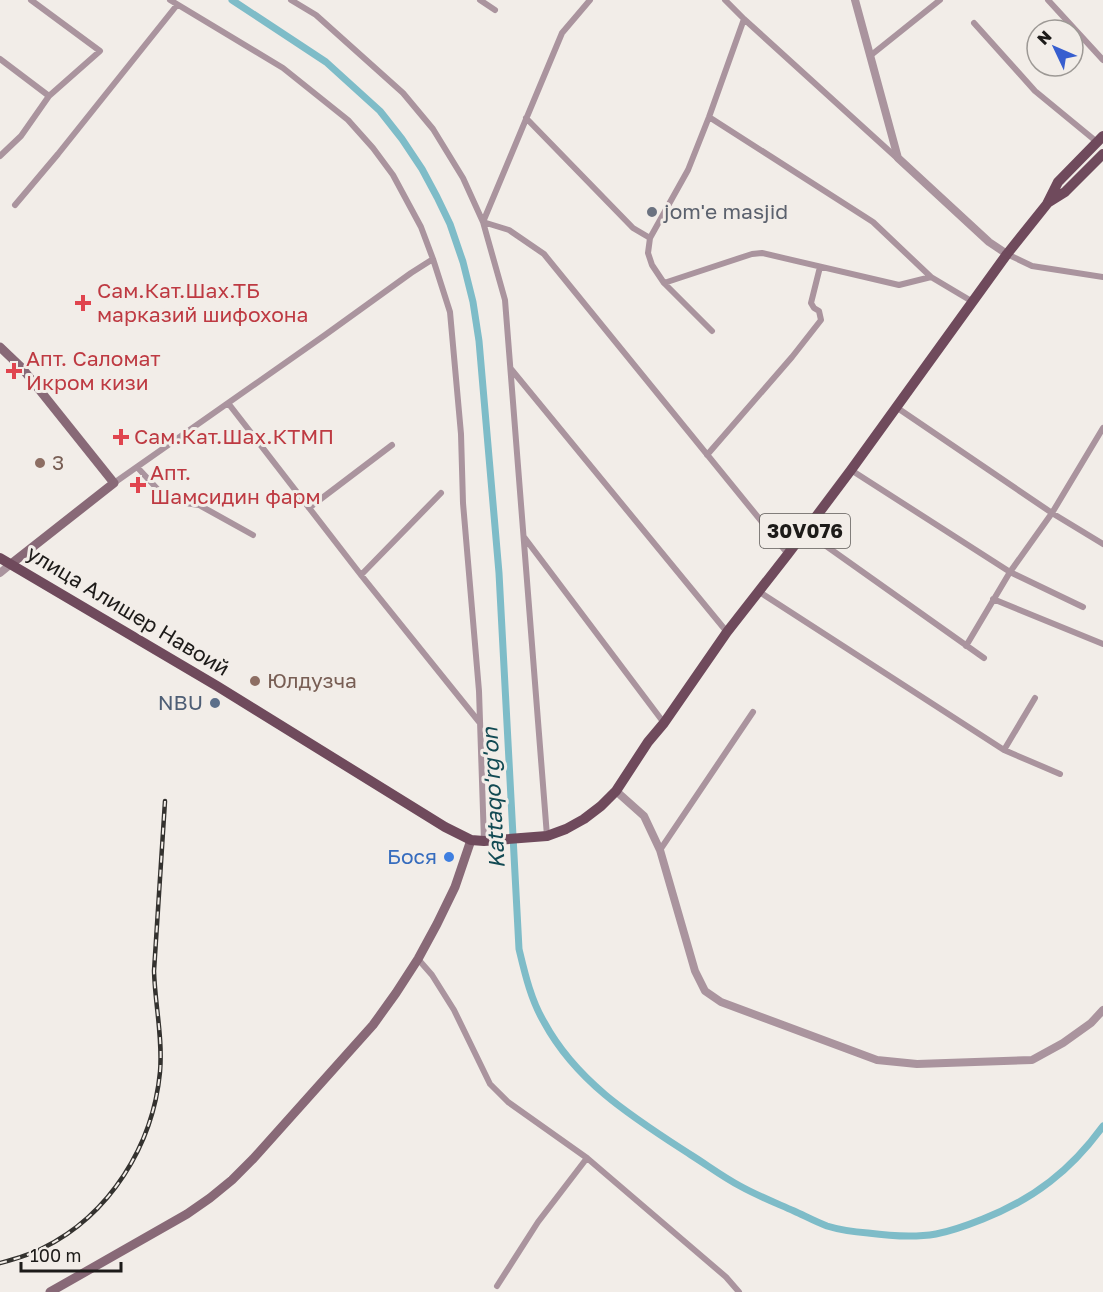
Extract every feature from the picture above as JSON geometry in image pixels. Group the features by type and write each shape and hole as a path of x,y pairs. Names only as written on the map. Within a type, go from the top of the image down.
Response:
{"main road":[{"name":"30V076","path":"484,841 547,836 566,829 584,819 616,791 648,742 727,632 788,554 1007,254 1047,204 1058,182 1100,139"},
{"name":"30V076","path":"1047,204 1065,192 1103,154"},
{"path":"0,347 22,368 114,483 11,564"},
{"name":"улица Алишер Навоий","path":"0,558 217,686 445,827 471,840 484,841"},
{"path":"50,1292 187,1214 232,1180 273,1137 373,1025 418,959 455,887 471,840"}],"street":[{"path":"0,156 21,136 49,96 100,51 31,0"},
{"path":"170,0 283,68 348,120 393,175 421,227 433,259 450,312 461,434 463,503 479,691 484,841"},
{"path":"291,0 316,15 403,93 433,129 463,178 483,222 506,300 547,836"},
{"path":"480,0 495,10"},
{"path":"483,222 562,33 590,0"},
{"path":"725,0 989,242 1032,266 1103,277"},
{"path":"855,0 898,158"},
{"path":"870,56 940,0"},
{"path":"1048,0 1103,60"},
{"path":"15,205 177,4"},
{"path":"712,330 664,283 651,265 648,254 650,238 688,170 744,19"},
{"path":"974,23 1035,91 1100,139"},
{"path":"1,63 49,96"},
{"path":"709,117 873,222 931,277 973,302"},
{"path":"526,118 633,228 650,238"},
{"path":"483,222 509,230 544,254 788,554"},
{"path":"664,283 752,254 762,253 899,285 931,277"},
{"path":"114,483 433,259"},
{"path":"707,455 821,320 819,311 811,303 820,267"},
{"path":"511,369 727,632"},
{"path":"228,403 361,575 480,723"},
{"path":"896,407 1052,513 1103,544"},
{"path":"966,646 993,599 1052,513 1103,428"},
{"path":"309,508 392,445"},
{"path":"137,467 162,494 178,502 199,505 253,535"},
{"path":"850,470 1010,572 1083,607"},
{"path":"361,575 441,494"},
{"path":"805,531 984,658"},
{"path":"523,536 663,723"},
{"path":"0,573 11,564"},
{"path":"758,591 1004,750 1060,774"},
{"path":"993,599 1103,644"},
{"path":"1004,750 1035,698"},
{"path":"660,850 753,712"},
{"path":"616,791 644,816 660,850 695,971 705,991 721,1002 877,1060 918,1064 1032,1060 1063,1043 1092,1023 1103,1010"},
{"path":"418,959 432,975 454,1010 490,1084 508,1102 587,1158 726,1277 739,1292"},
{"path":"497,1286 538,1222 587,1158"}],"waterway":[{"name":"Kattaqo'rg'on","path":"232,0 326,62 380,111 422,169 450,224 463,262 473,302 479,341 499,573 519,949 535,1005 557,1044 608,1098 721,1175 819,1223 847,1231 893,1236 927,1235 954,1230 983,1219 1019,1202 1050,1182 1078,1156 1103,1126"}],"railway":[{"path":"0,1263 43,1248 67,1234 89,1217 124,1175 138,1151 148,1126 156,1099 160,1072 154,971 165,801"}],"place":[{"name":"jom'e masjid","path":"652,212"},
{"name":"Сам.Кат.Шах.ТБ марказий шифохона","path":"83,303"},
{"name":"Апт. Саломат Икром кизи","path":"14,371"},
{"name":"Сам.Кат.Шах.КТМП","path":"121,437"},
{"name":"3","path":"40,463"},
{"name":"Апт. Шамсидин фарм","path":"138,485"},
{"name":"Юлдузча","path":"255,681"},
{"name":"NBU","path":"215,703"},
{"name":"Бося","path":"449,857"}]}
